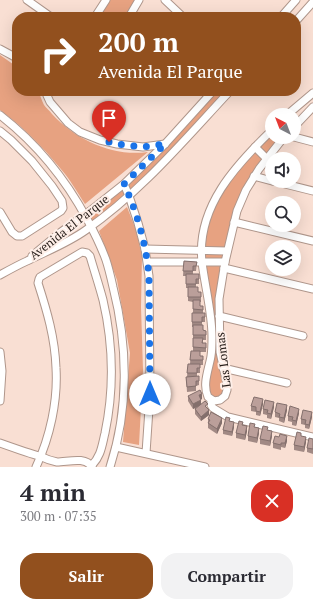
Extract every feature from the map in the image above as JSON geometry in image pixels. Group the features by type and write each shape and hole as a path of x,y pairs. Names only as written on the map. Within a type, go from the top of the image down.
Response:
{"street":[{"path":"27,0 44,12"},
{"path":"98,12 106,0"},
{"path":"132,12 139,0"},
{"path":"165,0 178,12"},
{"path":"285,12 296,0"},
{"path":"301,15 313,2"},
{"path":"0,49 12,55"},
{"path":"295,108 313,93"},
{"path":"47,96 50,102 68,123 80,132 100,140 117,144 143,147 165,144"},
{"name":"Avenida El Parque","path":"26,261 124,184 165,144 208,96"},
{"name":"Avenida El Parque","path":"0,275 61,245 91,226 129,196 172,154 225,96"},
{"path":"301,119 313,107"},
{"path":"0,115 26,137 68,187 85,214 106,260 117,303 124,358 123,395 119,430 110,467"},
{"path":"0,131 22,150 42,173 62,199 63,205 61,211 22,236 17,236 12,232 0,212"},
{"name":"Las Lomas","path":"265,137 224,184 209,214 204,230 202,262 216,336 228,387 225,396 220,400 211,400 207,395 205,386 216,336 219,316 219,299 227,251 237,211 246,190 254,176 265,163"},
{"path":"301,139 313,142"},
{"path":"255,147 265,156"},
{"path":"254,176 265,179"},
{"path":"124,184 138,223 148,262 150,394 146,454"},
{"path":"301,188 313,191"},
{"path":"234,222 313,240"},
{"path":"145,249 227,251"},
{"path":"0,443 20,451 40,457 58,464 69,460 87,461 92,467 99,457 110,397 111,362 103,301 90,256 87,253 79,253 40,277 38,281 50,324 54,344 56,368 55,395 52,414 48,433 40,457 36,467"},
{"path":"148,262 202,262 224,265 313,289"},
{"path":"219,316 303,336"},
{"path":"0,352 2,378 0,401"},
{"path":"223,368 287,383"},
{"path":"211,400 213,408 228,417 313,437"},
{"path":"116,447 205,467"}],"shaded area":[{"path":"108,0 137,0 130,12 100,12"},
{"path":"0,55 12,63 12,96 40,96 43,103 52,114 72,132 96,145 122,152 148,152 85,204 67,177 47,152 0,110"},
{"path":"211,96 222,96 128,194 93,224 89,214"},
{"path":"265,140 265,144 276,144 271,152 265,152 265,160 244,190 217,299 225,385 221,397 212,399 207,386 213,355 203,251 210,214 225,185"},
{"path":"127,207 136,230 142,256 141,307 143,370 139,445 123,442 130,353 117,280 99,231"}],"building":[{"path":"184,261 197,262 196,266 193,266 193,271 183,271"},
{"path":"186,274 199,274 199,279 196,279 196,284 186,284"},
{"path":"188,287 198,287 198,292 201,292 201,297 188,297"},
{"path":"193,300 200,300 200,306 203,306 203,310 193,309"},
{"path":"192,313 205,313 205,317 202,317 202,322 192,322"},
{"path":"193,325 203,325 203,330 206,331 206,335 193,335"},
{"path":"193,338 203,338 202,343 206,343 206,348 193,347"},
{"path":"191,351 200,351 200,356 203,356 203,360 190,360"},
{"path":"188,364 200,364 200,368 197,368 197,373 187,373"},
{"path":"199,376 199,381 196,381 196,386 187,387 186,377"},
{"path":"200,390 202,394 199,395 201,400 193,404 188,396"},
{"path":"254,397 263,399 260,412 256,411 256,407 251,406"},
{"path":"265,400 274,402 271,414 267,413 268,410 263,409"},
{"path":"205,401 208,404 205,406 209,410 201,417 195,409"},
{"path":"277,403 287,405 284,418 279,417 280,414 275,412"},
{"path":"290,406 299,409 296,421 292,420 293,417 288,416"},
{"path":"303,410 312,412 309,425 305,424 306,420 301,419"},
{"path":"211,412 222,418 217,429 208,423"},
{"path":"226,417 230,418 229,421 234,422 232,432 223,430"},
{"path":"239,421 243,422 242,425 247,426 245,435 236,433"},
{"path":"250,423 255,424 254,427 259,428 257,438 248,436"},
{"path":"263,426 268,427 267,430 272,431 270,441 260,439"},
{"path":"297,432 301,433 301,436 306,437 304,447 294,445"},
{"path":"280,434 287,436 285,443 281,443 281,445 273,443 275,436 279,437"},
{"path":"309,438 313,439 313,449 307,448"}],"route":[{"path":"109,142 143,147 165,144 124,184 138,223 148,262 150,394"}]}
